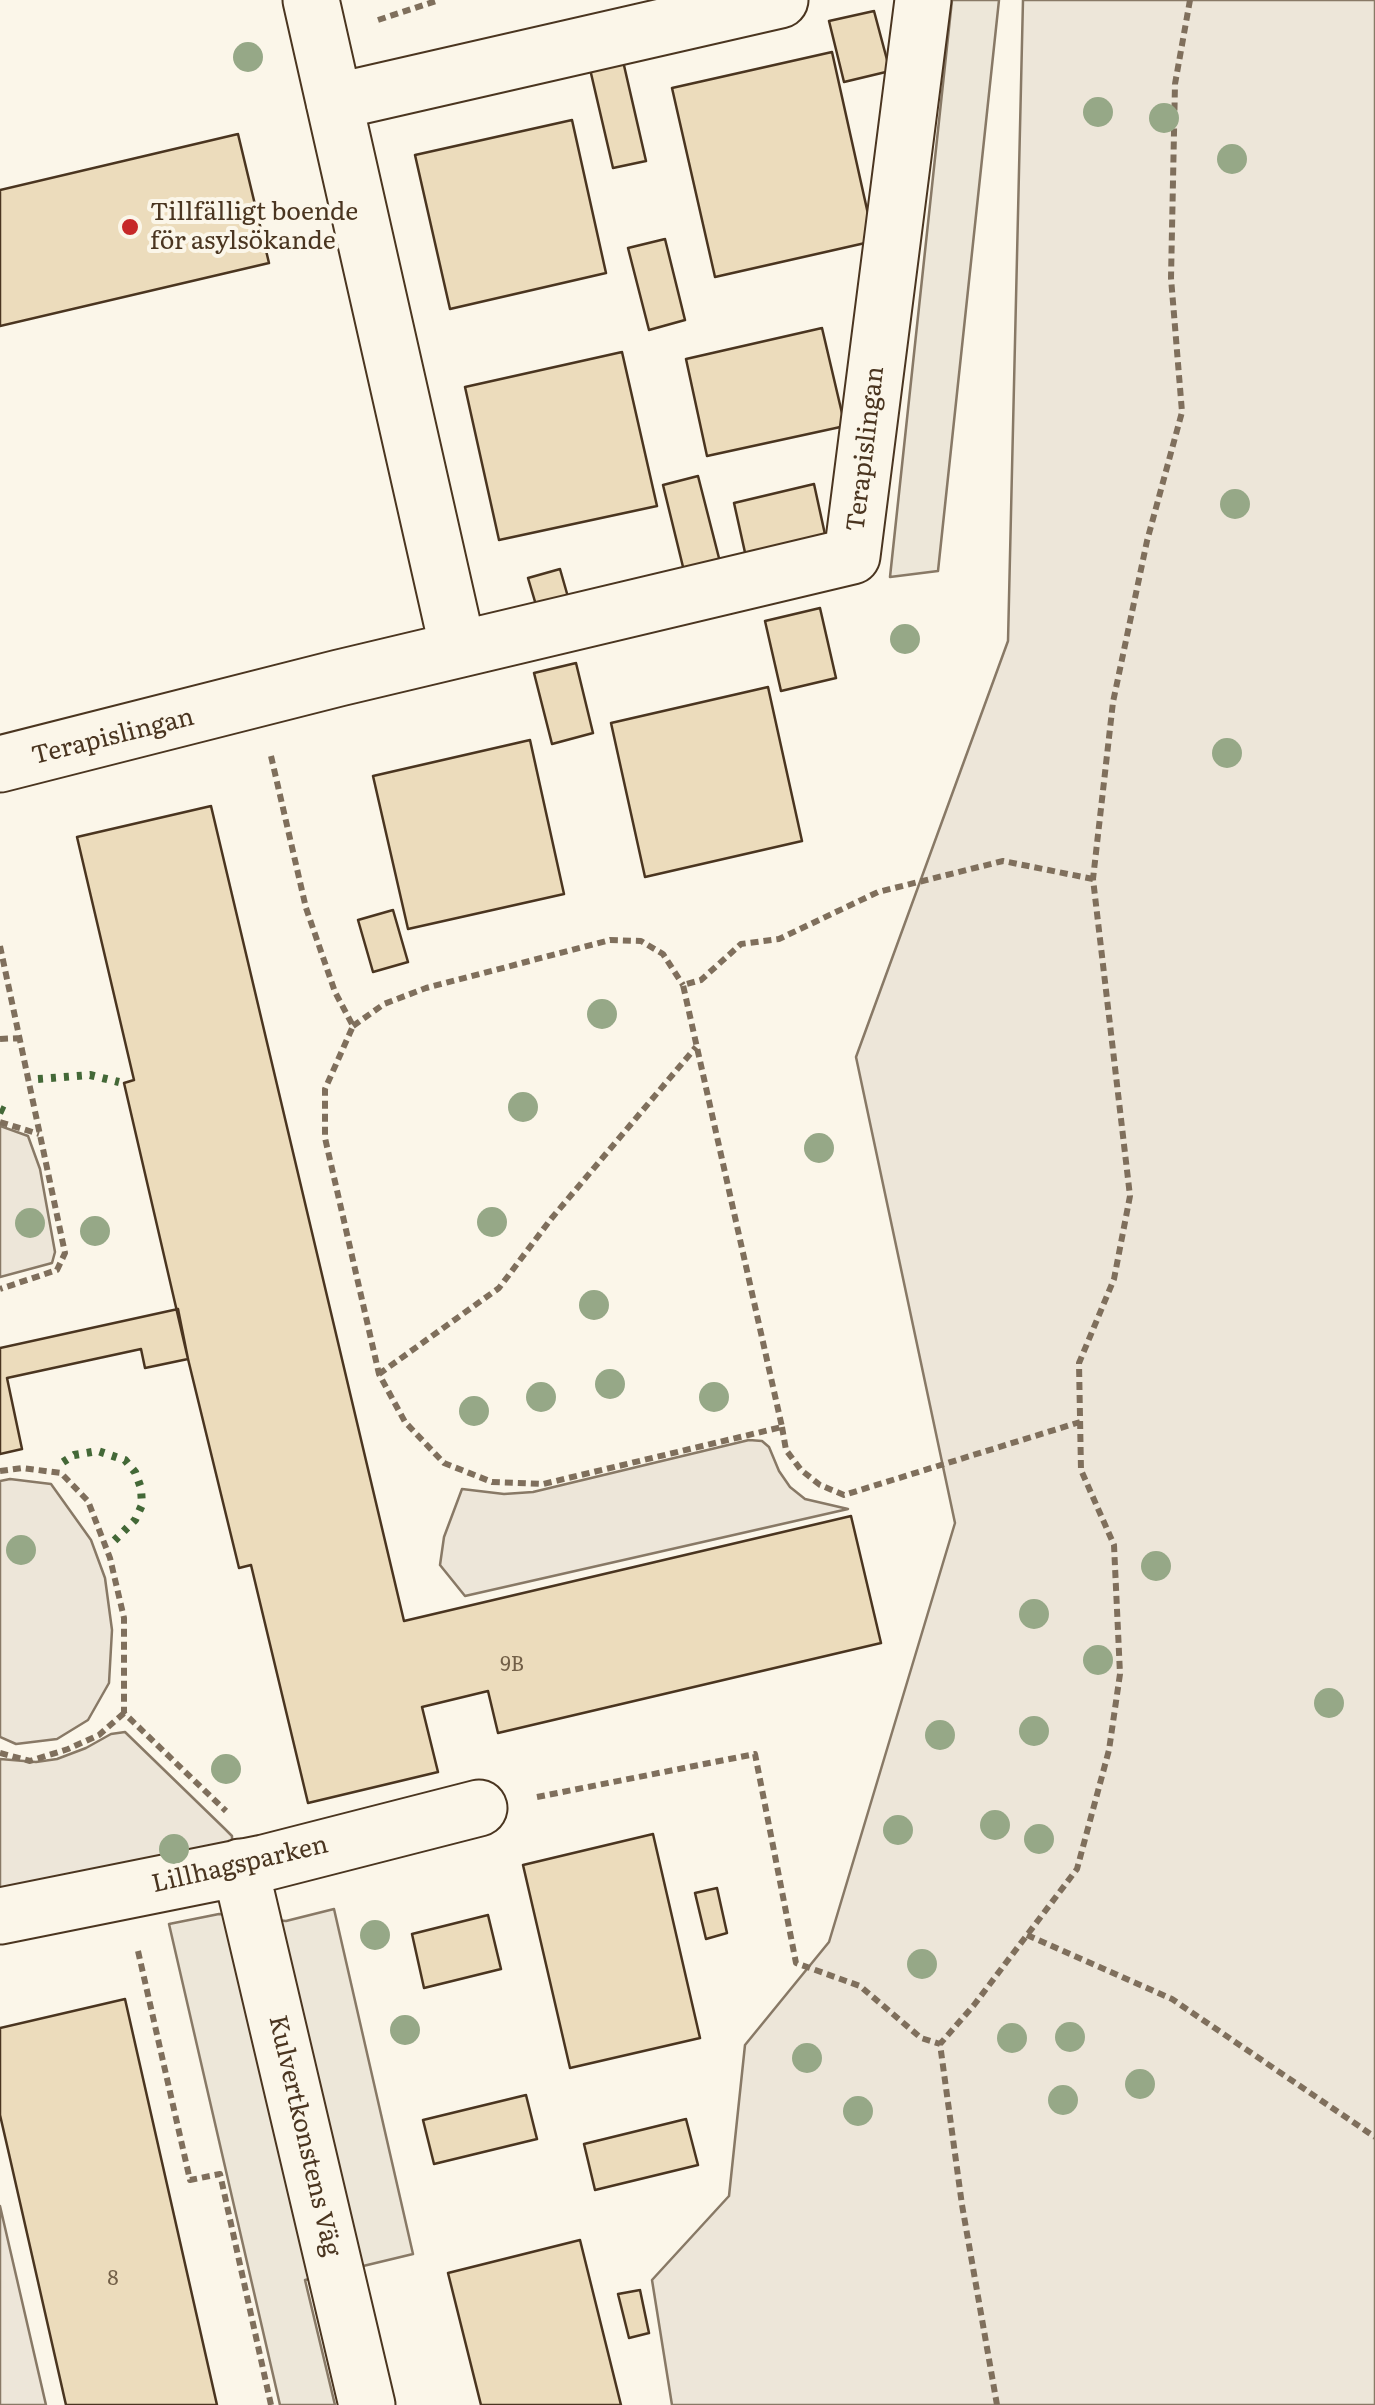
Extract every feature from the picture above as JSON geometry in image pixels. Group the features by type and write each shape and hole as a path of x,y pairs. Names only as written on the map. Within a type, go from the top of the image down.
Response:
{"street":[{"path":"311,0 458,650"},
{"path":"334,102 780,0"},
{"name":"Terapislingan","path":"0,764 852,556 923,0"},
{"name":"Lillhagsparken","path":"0,1916 252,1865 478,1808"},
{"name":"Kulvertkonstens Väg","path":"252,1865 367,2405"}],"path":[{"path":"997,2405 962,2205 940,2044 1077,1869 1109,1750 1120,1674 1114,1545 1081,1470 1079,1364 1114,1279 1130,1196 1093,879 1113,702 1148,541 1182,412 1172,278 1175,84 1190,0"},
{"path":"259,701 306,908 335,992 353,1026"},
{"path":"684,985 701,980 741,944 779,939 878,892 1003,861 1093,879"},
{"path":"782,1426 542,1484 492,1482 444,1463 405,1422 379,1374 325,1138 325,1089 353,1026 384,1004 426,988 610,940 641,941 663,954 684,985 696,1047 782,1426 786,1450 801,1470 820,1485 844,1496 1080,1422"},
{"path":"0,946 64,1253 57,1270 0,1289"},
{"path":"0,1039 21,1038"},
{"path":"379,1374 499,1288 551,1219 696,1047"},
{"path":"0,1122 39,1134"},
{"path":"0,1471 22,1468 61,1474 88,1501 110,1558 124,1618 124,1712 248,1832 252,1865"},
{"path":"0,1752 30,1761 68,1749 99,1735 124,1712"},
{"path":"478,1808 755,1754 796,1962 860,1986 921,2038 940,2044"},
{"path":"124,1891 190,2180 220,2174 272,2405"},
{"path":"1027,1935 1172,1999 1375,2137"}],"shaded area":[{"path":"952,0 999,0 938,571 890,577"},
{"path":"1023,0 1375,0 1375,2405 672,2405 652,2280 729,2196 745,2045 829,1942 955,1523 856,1057 1008,641"},
{"path":"0,1126 28,1136 40,1169 55,1252 52,1263 0,1277"},
{"path":"749,1440 762,1441 769,1447 790,1487 805,1499 848,1509 465,1596 440,1565 444,1537 462,1489 504,1494 533,1492"},
{"path":"0,1481 51,1484 91,1540 105,1578 112,1630 109,1683 88,1720 57,1739 16,1744 0,1737"},
{"path":"125,1732 232,1836 232,1846 0,1905 0,1759 57,1759 111,1734"},
{"path":"334,1909 413,2254 305,2280 335,2405 280,2405 169,1924 219,1914 286,1921"},
{"path":"0,2206 46,2405 0,2405"}],"building":[{"path":"874,11 890,71 844,82 829,21"},
{"path":"832,52 874,241 715,277 672,88"},
{"path":"623,61 646,161 613,168 590,69"},
{"path":"572,120 606,273 450,309 415,155"},
{"name":"Tillfälligt boende för asylsökande","path":"238,134 269,263 0,326 0,190"},
{"path":"665,239 685,320 649,330 628,248"},
{"path":"822,328 845,426 707,456 686,359"},
{"path":"622,352 657,506 499,540 465,387"},
{"path":"698,476 720,562 684,571 663,485"},
{"path":"814,484 826,539 746,557 734,503"},
{"path":"560,569 568,597 536,605 528,578"},
{"path":"820,608 836,678 781,691 765,621"},
{"path":"576,663 593,733 552,744 534,673"},
{"path":"768,687 802,841 645,877 611,723"},
{"path":"530,740 564,894 408,929 373,776"},
{"path":"211,806 404,1621 851,1516 881,1643 498,1733 488,1691 422,1707 438,1772 308,1803 251,1565 239,1568 188,1359 124,1083 134,1080 77,837"},
{"path":"393,910 408,962 373,972 358,920"},
{"path":"178,1309 188,1359 145,1368 141,1349 7,1378 22,1449 0,1454 0,1348"},
{"path":"653,1834 700,2038 570,2068 523,1865"},
{"path":"717,1888 727,1933 706,1939 695,1893"},
{"path":"488,1915 501,1969 424,1988 412,1934"},
{"path":"125,1999 217,2405 66,2405 0,2115 0,2028"},
{"path":"526,2095 537,2139 434,2164 423,2120"},
{"path":"686,2119 698,2165 595,2190 584,2144"},
{"path":"580,2240 621,2405 481,2405 448,2273"},
{"path":"640,2290 649,2333 629,2338 618,2294"}],"hedge":[{"path":"38,1079 90,1075 119,1082"},
{"path":"0,1109 11,1114"},
{"path":"63,1462 74,1455 98,1451 125,1460 135,1472 142,1505 135,1520 114,1541"}],"place":[{"name":"Tillfälligt boende för asylsökande","path":"130,227"}]}
